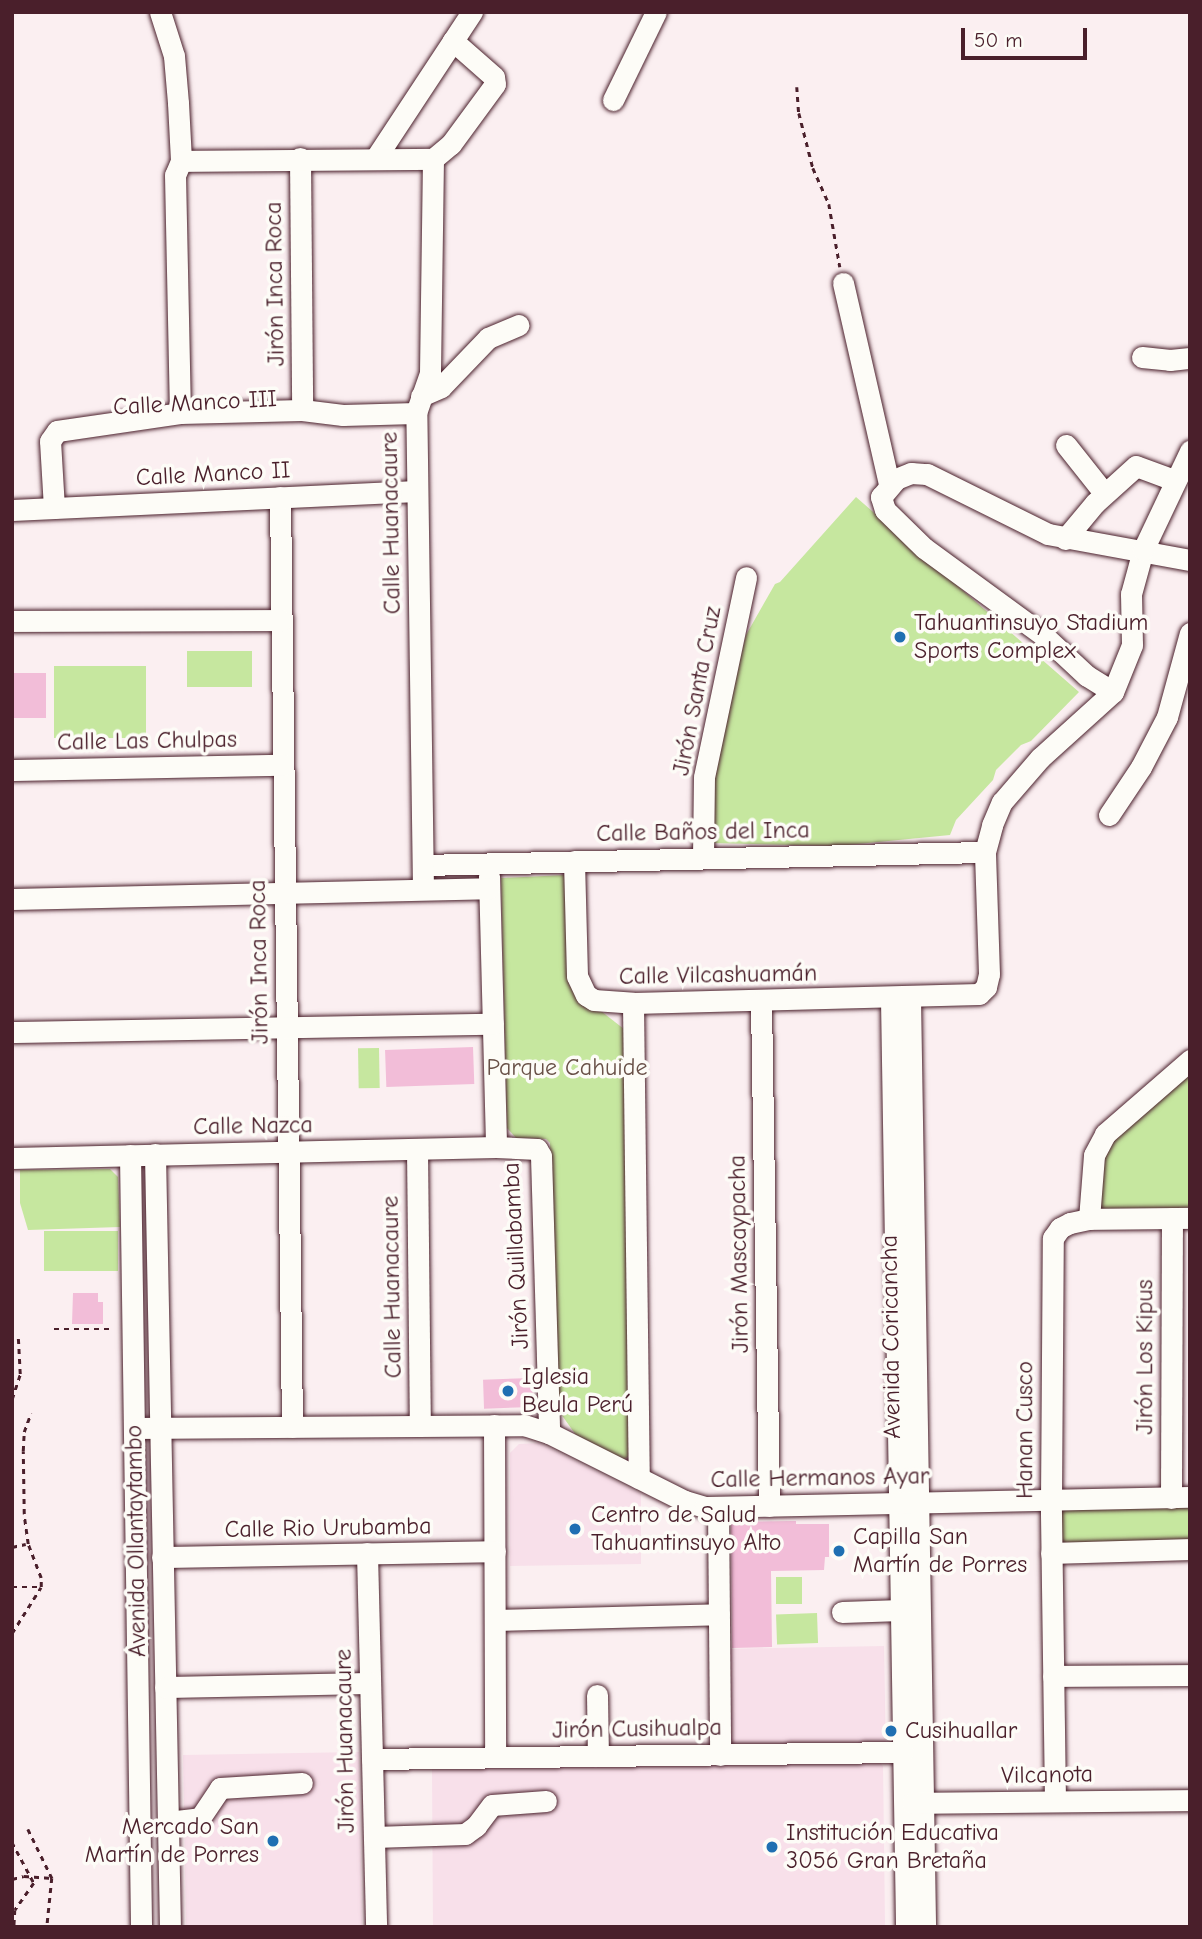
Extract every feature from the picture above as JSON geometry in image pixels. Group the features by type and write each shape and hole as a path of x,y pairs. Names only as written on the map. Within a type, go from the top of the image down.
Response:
{"street":[{"path":"160,12 174,57 181,161 175,176 180,413"},
{"path":"375,159 472,12"},
{"path":"613,100 656,12"},
{"path":"181,161 433,159 451,144 495,83 494,77 453,41"},
{"name":"Jirón Inca Roca","path":"300,158 302,410"},
{"name":"Calle Huanacaure","path":"423,889 416,491 419,404 430,373 433,159"},
{"path":"843,283 889,484"},
{"path":"419,404 441,387 488,338 519,325"},
{"path":"1142,357 1170,360 1190,358"},
{"name":"Calle Manco III","path":"54,436 181,425 302,423 419,404"},
{"name":"Calle Manco III","path":"54,436 180,413 302,410 343,415"},
{"path":"54,436 54,508"},
{"path":"1066,444 1104,493"},
{"path":"985,852 1002,802 1040,758 1113,692 1132,645 1131,594 1143,550 1190,451"},
{"path":"1065,539 1104,493 1136,466 1174,480"},
{"path":"1113,692 1087,676 1043,635 924,548 885,510 881,497 889,484 904,475 927,474 1023,523 1065,539 1190,560"},
{"name":"Calle Manco II","path":"12,510 416,491"},
{"name":"Jirón Inca Roca","path":"280,497 292,1427"},
{"name":"Jirón Santa Cruz","path":"703,858 704,778 746,577"},
{"path":"12,621 281,620"},
{"path":"1109,815 1141,767 1167,717 1190,632"},
{"name":"Calle Las Chulpas","path":"12,770 283,765"},
{"name":"Calle Baños del Inca","path":"423,865 985,852"},
{"name":"Calle Vilcashuamán","path":"574,862 577,976 580,987 594,1000 633,1003 969,997 979,995 986,987 989,974 985,852"},
{"name":"Jirón Quillabamba","path":"489,863 496,1147 529,1147 537,1149 541,1156 549,1433"},
{"path":"12,899 489,888"},
{"name":"Avenida Coricancha","path":"900,998 914,1803 925,1927"},
{"name":"Jirón Mascaypacha","path":"761,1001 769,1506"},
{"path":"633,1003 639,1478"},
{"path":"12,1032 493,1024"},
{"path":"1181,1218 1089,1219 1094,1156 1105,1134 1190,1060"},
{"name":"Calle Nazca","path":"12,1158 496,1147"},
{"name":"Calle Huanacaure","path":"417,1149 420,1426"},
{"name":"Avenida Ollantaytambo","path":"155,1154 170,1927"},
{"name":"Avenida Ollantaytambo","path":"130,1155 141,1927"},
{"name":"Jirón Los Kipus","path":"1181,1218 1181,1497"},
{"name":"Hanan Cusco","path":"1055,1801 1051,1500 1053,1238 1060,1228 1089,1219"},
{"path":"494,1425 495,1758"},
{"name":"Calle Hermanos Ayar","path":"134,1428 524,1425 549,1433 695,1505 718,1507 1181,1497"},
{"name":"Avenida Coricancha","path":"906,1927 914,1803 903,1752 901,1610 910,1503"},
{"path":"718,1507 720,1755"},
{"path":"1052,1553 1190,1549"},
{"name":"Calle Rio Urubamba","path":"162,1557 495,1551"},
{"name":"Jirón Huanacaure","path":"367,1553 376,1927"},
{"path":"842,1612 901,1610"},
{"path":"495,1619 719,1614"},
{"path":"1053,1676 1190,1675"},
{"path":"165,1687 370,1683"},
{"path":"597,1695 598,1756"},
{"name":"Jirón Cusihualpa","path":"372,1759 903,1752"},
{"path":"168,1822 200,1818 220,1788 302,1783"},
{"name":"Vilcanota","path":"914,1803 1190,1800"},
{"path":"373,1837 465,1834 476,1826 492,1805 546,1801"}],"path":[{"path":"797,87 799,113 813,168 829,204 843,283"},
{"path":"54,1329 132,1329"},
{"path":"12,1399 20,1374 18,1336"},
{"path":"12,1633 41,1587 41,1578 27,1544 23,1451 24,1432 31,1413"},
{"path":"12,1547 27,1544"},
{"path":"12,1587 41,1587"},
{"path":"29,1829 52,1878 47,1927"},
{"path":"12,1842 33,1879 32,1889 15,1910 14,1927"},
{"path":"12,1879 24,1876 33,1879 52,1878"}],"shaded area":[{"name":"Centro de Salud Tahuantinsuyo Alto","path":"539,1443 641,1494 641,1564 510,1566 510,1453 519,1444"},
{"path":"884,1646 886,1746 732,1749 730,1649"},
{"name":"Mercado San Martín de Porres","path":"359,1752 362,1927 186,1927 183,1755"},
{"path":"879,1761 883,1766 885,1927 433,1927 432,1768"}],"green space":[{"name":"Tahuantinsuyo Stadium Sports Complex","path":"856,497 1079,692 1031,741 1021,745 996,770 993,780 956,820 950,835 837,846 709,843 710,780 746,635 775,584 780,582"},
{"path":"187,651 252,651 252,687 187,687"},
{"path":"54,666 146,666 146,738 54,738"},
{"name":"Parque Cahuide","path":"565,875 569,985 592,1010 601,1011 629,1033 632,1454 622,1461 578,1438 556,1407 550,1143 546,1139 516,1138 507,1128 501,878"},
{"path":"358,1048 379,1048 380,1088 359,1088"},
{"path":"1190,1069 1190,1213 1095,1214 1101,1151"},
{"path":"110,1169 118,1177 120,1227 28,1230 20,1203 20,1170"},
{"path":"44,1231 118,1231 118,1271 44,1271"},
{"path":"1057,1502 1190,1502 1190,1544 1057,1544"},
{"path":"776,1577 802,1577 802,1604 776,1604"},
{"path":"817,1613 818,1643 777,1644 776,1614"}],"building":[{"path":"12,673 46,673 46,718 12,718"},
{"path":"473,1047 474,1084 386,1087 385,1050"},
{"path":"73,1293 98,1293 98,1302 103,1302 103,1324 72,1324"},
{"name":"Iglesia Beula Perú","path":"532,1378 533,1407 484,1409 483,1380"},
{"path":"796,1521 796,1524 829,1524 829,1557 825,1557 824,1570 771,1571 772,1647 732,1648 731,1522"}],"place":[{"name":"Tahuantinsuyo Stadium Sports Complex","path":"900,637"},
{"name":"Iglesia Beula Perú","path":"508,1391"},
{"name":"Centro de Salud Tahuantinsuyo Alto","path":"575,1529"},
{"name":"Capilla San Martín de Porres","path":"839,1551"},
{"name":"Cusihuallar","path":"891,1731"},
{"name":"Mercado San Martín de Porres","path":"273,1841"},
{"name":"Institución Educativa 3056 Gran Bretaña","path":"772,1847"}]}
